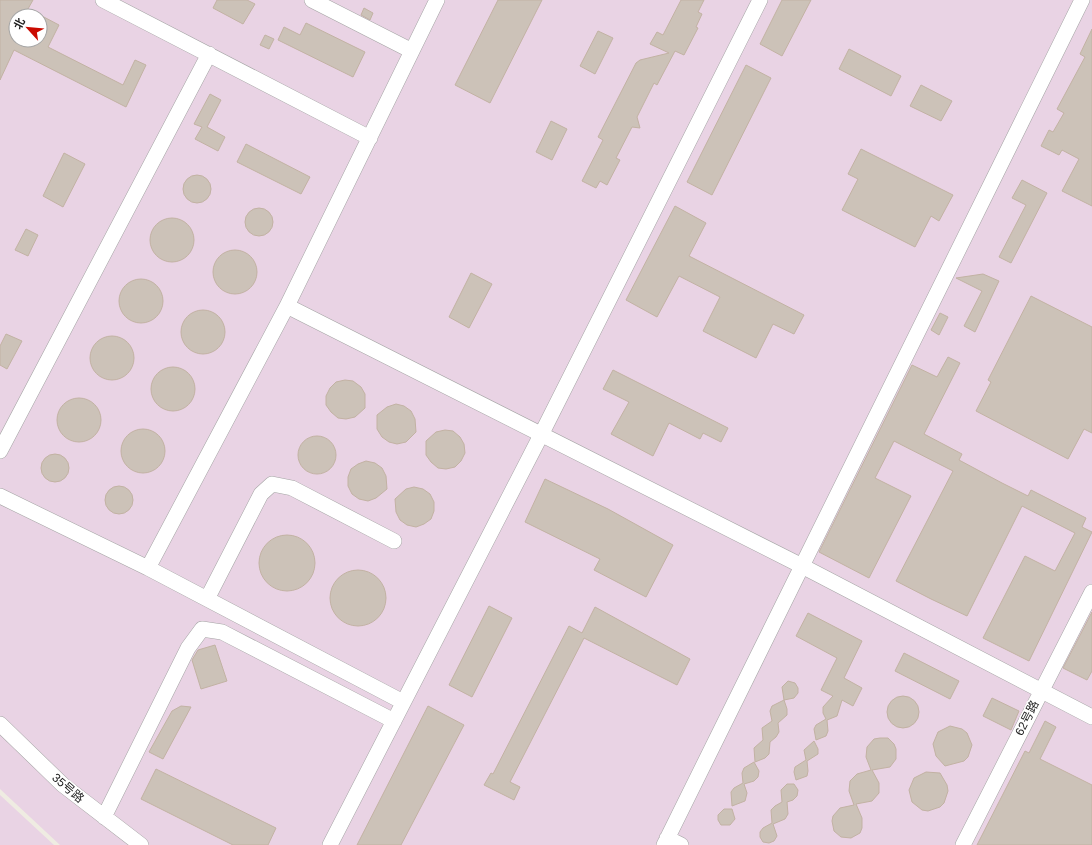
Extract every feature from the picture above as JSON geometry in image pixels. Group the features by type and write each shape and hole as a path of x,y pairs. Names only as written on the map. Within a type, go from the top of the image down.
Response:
{"street":[{"path":"103,0 370,138"},
{"path":"312,0 412,51"},
{"path":"148,568 287,306 437,0"},
{"path":"330,845 541,435 760,0"},
{"path":"681,845 666,841 1082,0"},
{"path":"0,451 208,54"},
{"path":"287,306 802,566 1092,717"},
{"path":"207,599 261,494 272,484 292,488 394,541"},
{"path":"0,496 148,568 403,702"},
{"name":"62号路","path":"963,845 1092,592"},
{"path":"104,818 188,648 202,630 222,632 394,721"},
{"name":"35号路","path":"0,724 63,785 141,845"}],"shaded area":[{"path":"0,0 1092,0 1092,845 60,845 0,789"},
{"path":"0,795 54,845 0,845"}],"building":[{"path":"0,0 33,0 28,8 8,8 8,48 48,47 123,85 135,60 146,65 126,107 14,50 0,80"},
{"path":"217,0 247,0 255,4 243,24 213,8"},
{"path":"498,0 542,0 490,103 455,85"},
{"path":"681,0 704,0 698,12 702,14 696,27 698,28 684,55 675,51 657,85 654,83 637,117 640,128 632,127 616,158 620,160 607,185 600,181 596,188 582,181 603,140 598,137 636,63 640,60 669,53 650,44 657,32 663,35"},
{"path":"782,0 811,0 782,56 760,44"},
{"path":"364,8 373,13 370,20 361,15"},
{"path":"48,19 59,25 48,47"},
{"path":"306,23 365,52 353,77 278,40 284,27 300,35"},
{"path":"1092,29 1092,206 1062,191 1079,159 1062,150 1059,155 1041,146 1049,130 1053,132 1064,113 1057,109 1085,57 1080,54"},
{"path":"598,31 613,38 595,74 580,66"},
{"path":"265,35 274,39 269,49 260,45"},
{"path":"849,49 901,76 891,96 839,69"},
{"path":"746,65 771,78 712,195 687,182"},
{"path":"921,85 952,101 941,121 910,106"},
{"path":"210,94 221,100 207,127 225,137 218,151 195,139 202,127 194,124"},
{"path":"551,121 567,129 552,160 536,152"},
{"path":"246,144 310,177 301,194 237,162"},
{"path":"861,149 953,195 939,221 931,216 915,247 842,210 858,179 848,174"},
{"path":"64,153 85,164 63,207 43,196"},
{"path":"197,175 207,179 211,189 207,199 197,203 187,199 183,189 187,179"},
{"path":"1022,180 1047,193 1011,263 999,257 1026,205 1012,198"},
{"path":"675,206 706,223 689,256 804,315 794,334 773,324 756,358 703,331 720,297 679,276 657,317 626,300"},
{"path":"259,208 269,212 273,222 269,232 259,236 249,232 245,222 249,212"},
{"path":"168,218 176,218 181,219 188,224 193,231 193,249 188,256 181,261 168,262 160,259 153,252 150,244 150,236 153,228 160,221"},
{"path":"26,229 38,235 28,256 15,250"},
{"path":"231,250 239,250 244,251 251,256 256,263 256,281 251,288 244,293 231,294 223,291 216,284 213,276 213,268 216,260 223,253"},
{"path":"471,273 492,284 469,328 449,317"},
{"path":"983,274 999,281 975,332 964,326 982,291 956,278"},
{"path":"137,279 145,279 150,280 157,285 162,292 162,310 157,317 150,322 137,323 129,320 122,313 119,305 119,297 122,289 129,282"},
{"path":"1031,296 1092,327 1092,433 1084,429 1068,459 976,411 991,382 988,380"},
{"path":"199,310 207,310 212,311 219,316 224,323 224,341 219,348 212,353 199,354 191,351 184,344 181,336 181,328 184,320 191,313"},
{"path":"940,313 948,317 939,335 931,330"},
{"path":"6,334 22,341 7,369 0,365 0,346"},
{"path":"108,336 116,336 121,337 128,342 133,349 133,367 128,374 121,379 108,380 100,377 93,370 90,362 90,354 93,346 100,339"},
{"path":"948,357 960,363 924,434 962,454 959,460 1002,483 1028,496 1031,490 1086,518 1082,527 1092,532 1029,661 983,638 1025,556 1055,571 1075,533 1022,506 967,616 931,599 896,581 953,471 894,441 875,478 911,496 869,578 819,552 912,365 937,377"},
{"path":"169,367 177,367 182,368 189,373 194,380 194,398 189,405 182,410 169,411 161,408 154,401 151,393 151,385 154,377 161,370"},
{"path":"613,370 728,428 721,442 703,433 700,439 669,423 653,456 611,434 629,402 603,389"},
{"path":"345,380 353,381 361,387 365,394 365,408 355,417 346,419 338,418 326,405 326,396 330,388 336,382"},
{"path":"75,398 83,398 88,399 95,404 100,411 100,429 95,436 88,441 75,442 67,439 60,432 57,424 57,416 60,408 67,401"},
{"path":"396,404 404,406 411,411 415,419 416,432 406,442 397,444 389,442 382,437 377,429 377,415 387,407"},
{"path":"139,429 147,429 152,430 159,435 164,442 164,460 159,467 152,472 139,473 131,470 124,463 121,455 121,447 124,439 131,432"},
{"path":"445,430 453,431 460,437 464,444 465,453 461,461 455,467 446,469 438,468 426,455 426,441 436,432"},
{"path":"313,436 321,436 331,441 335,448 335,462 331,469 321,474 313,474 303,469 301,466 298,459 298,451 303,441 306,439"},
{"path":"55,454 65,458 69,468 65,478 55,482 45,478 41,468 45,458"},
{"path":"366,461 375,463 382,468 386,476 387,489 376,498 368,501 359,499 352,494 348,486 348,477 351,469"},
{"path":"545,479 608,509 673,545 646,597 594,570 600,559 525,522"},
{"path":"119,486 129,490 133,500 129,510 119,514 109,510 105,500 109,490"},
{"path":"414,487 423,489 430,494 434,502 434,511 431,519 416,527 407,525 400,520 396,512 395,499 406,489"},
{"path":"282,535 292,535 307,543 313,552 315,563 313,574 307,583 292,591 282,591 271,586 264,579 259,568 259,558 264,547 271,540"},
{"path":"353,570 363,570 378,578 384,587 386,598 384,609 378,618 363,626 353,626 342,621 335,614 330,603 330,593 335,582 342,575"},
{"path":"489,606 512,618 472,697 449,685"},
{"path":"595,607 690,659 677,685 584,638 510,782 520,787 514,800 484,785 491,773 493,774 569,626 582,633"},
{"path":"1092,612 1092,671 1087,680 1063,668"},
{"path":"808,613 862,641 844,678 862,688 853,706 842,700 837,716 827,720 828,731 826,736 816,740 814,729 816,725 826,719 823,713 823,707 833,696 821,690 837,658 796,636"},
{"path":"215,645 227,681 201,689 192,660 198,650"},
{"path":"904,653 959,681 950,699 895,671"},
{"path":"788,681 795,683 798,688 798,693 794,698 784,700 782,687"},
{"path":"903,696 909,697 916,703 919,712 918,718 912,725 903,728 897,727 890,721 887,712 888,706 894,699"},
{"path":"992,698 1019,711 1011,730 983,716"},
{"path":"784,700 787,715 778,723 779,732 770,742 769,754 765,758 755,762 754,748 763,740 762,728 772,721 770,711 772,706"},
{"path":"181,706 191,707 163,759 149,752 172,711"},
{"path":"428,706 464,725 401,845 357,845"},
{"path":"1045,721 1056,727 1040,759 1092,785 1092,845 977,845 1025,751 1029,753"},
{"path":"950,726 962,729 967,733 972,745 968,757 964,761 945,766 936,756 933,744 938,732"},
{"path":"888,738 894,744 896,749 896,759 890,767 872,770 879,783 879,793 872,801 856,804 862,818 862,828 860,833 851,838 841,837 834,831 832,821 833,816 840,808 854,805 849,791 850,781 857,774 871,770 866,757 867,747 874,739"},
{"path":"814,741 818,749 818,754 807,761 807,776 796,780 794,772 795,767 806,760 804,750"},
{"path":"754,762 759,771 758,777 754,781 744,784 747,793 745,801 732,806 731,792 734,788 743,783 742,773 744,768"},
{"path":"156,769 276,828 268,845 233,845 141,799"},
{"path":"926,772 940,773 947,785 948,791 944,803 940,807 928,811 922,810 912,802 909,790 914,778"},
{"path":"787,784 794,784 798,790 797,796 793,800 787,802 788,814 785,819 773,824 777,836 774,841 769,843 763,842 760,837 760,832 763,828 772,823 771,810 782,802 781,790"},
{"path":"724,809 732,809 735,819 730,825 721,825 718,820 718,815"}]}
